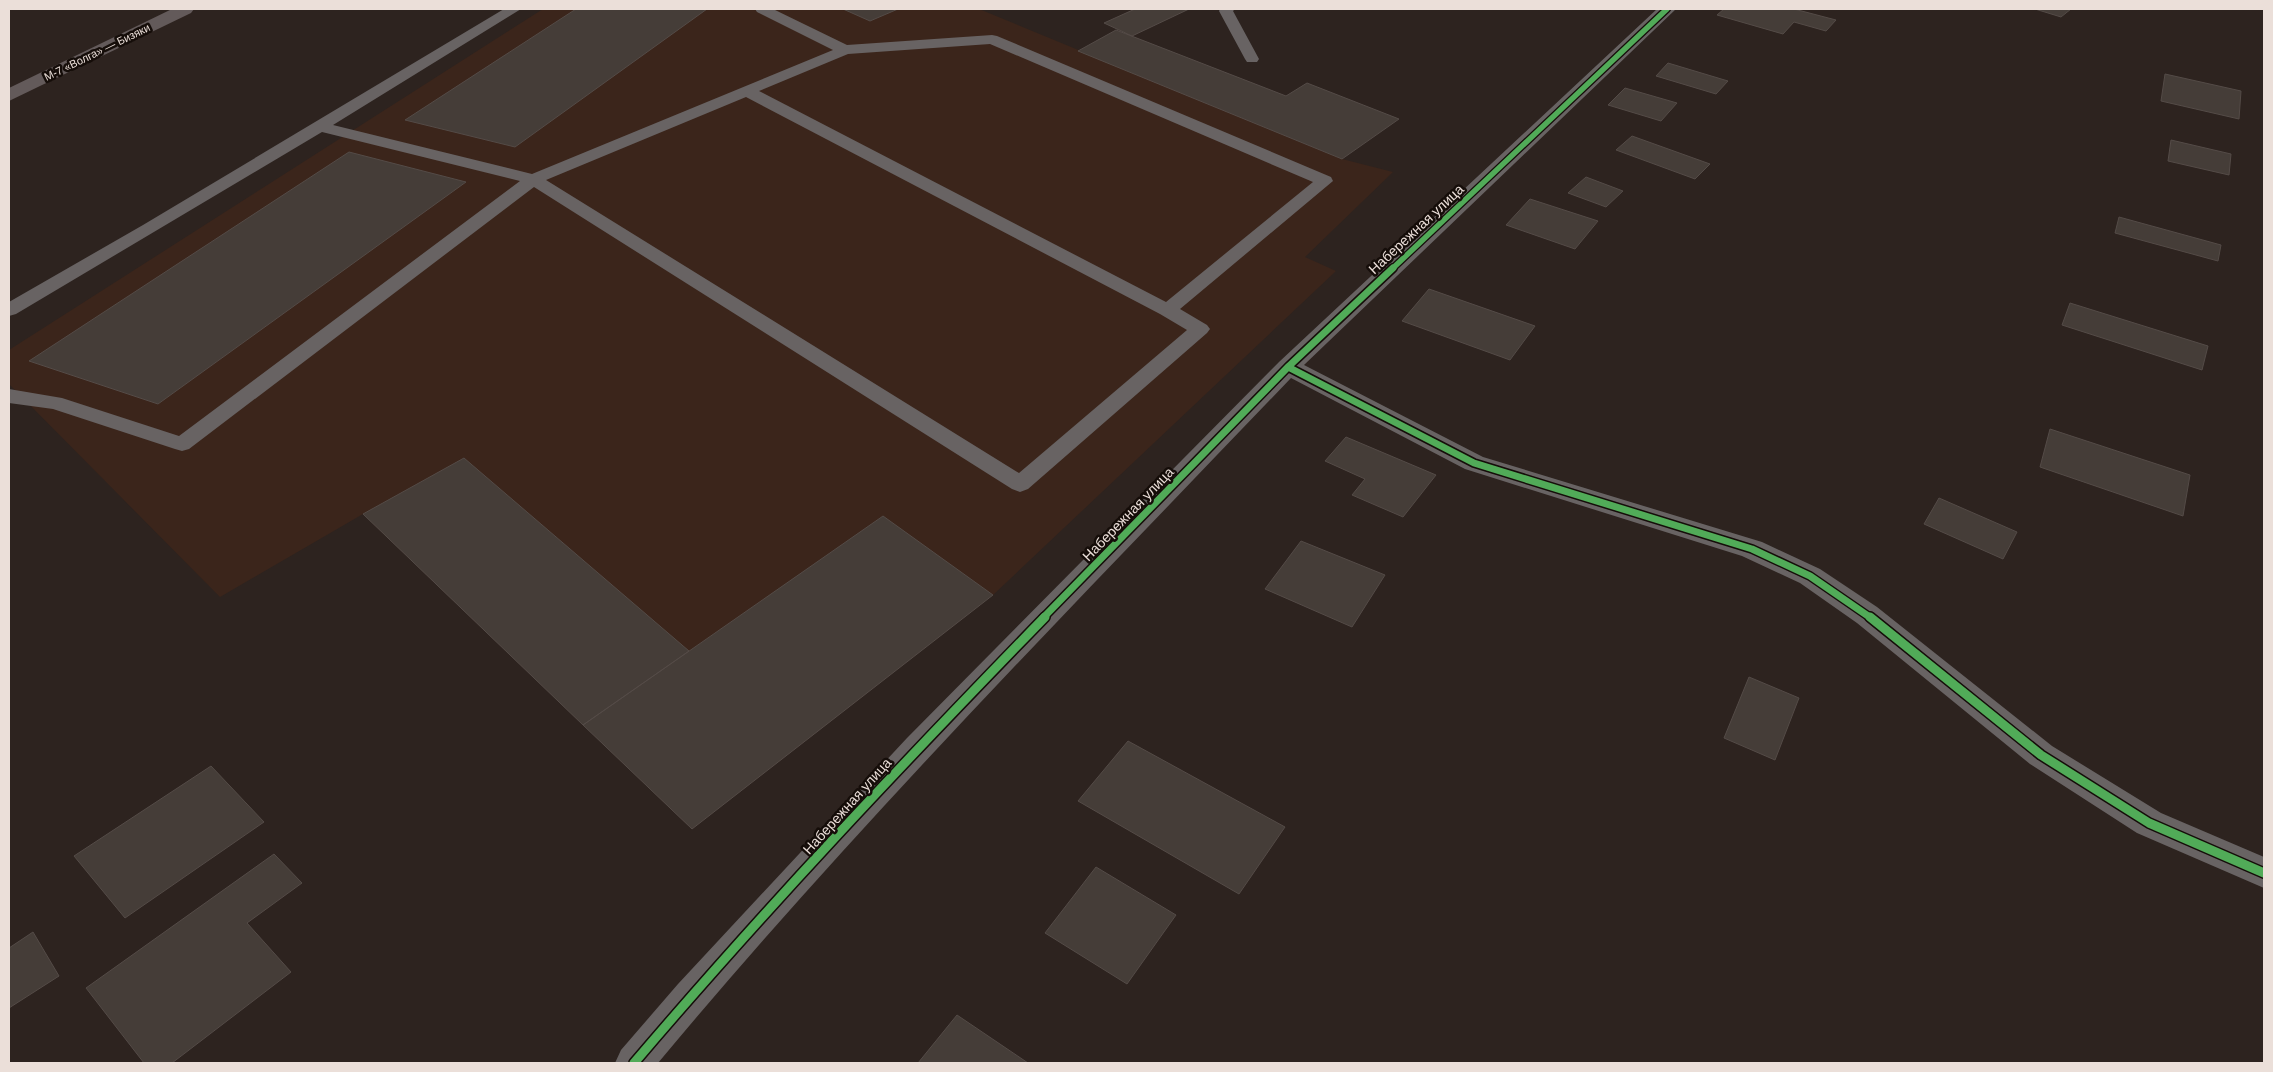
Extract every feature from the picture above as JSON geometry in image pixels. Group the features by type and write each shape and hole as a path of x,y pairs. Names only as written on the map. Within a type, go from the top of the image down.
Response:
{"main road":[{"name":"М-7 «Волга» — Бизяки","path":"9,94 185,9"}],"street":[{"name":"Набережная улица","path":"634,1063 691,996 918,747 1288,367 1667,9"},
{"path":"1288,367 1474,463 1752,549 1810,576 1867,615 2041,755 2149,823 2264,872"}],"lane":[{"path":"9,310 514,9"},
{"path":"762,9 845,50"},
{"path":"1228,9 1226,11 1252,59"},
{"path":"9,396 55,403 182,444 533,179 845,50 992,39 1325,181 1167,310"},
{"path":"319,126 533,179 1020,484 1200,329 747,91"}],"shaded area":[{"path":"543,9 979,9 1342,159 1393,172 1305,257 1336,271 993,595 692,829 363,514 220,597 9,384 9,350"}],"building":[{"path":"576,9 707,9 515,147 405,120"},
{"path":"843,9 898,9 870,21"},
{"path":"1135,9 1189,9 1132,36 1104,23"},
{"path":"1724,9 1794,9 1836,20 1826,31 1794,22 1783,34 1717,15"},
{"path":"2035,9 2071,9 2061,17"},
{"path":"1116,30 1286,96 1307,83 1399,119 1342,159 1078,51"},
{"path":"1668,63 1728,81 1716,94 1656,76"},
{"path":"2165,74 2241,91 2239,119 2161,101"},
{"path":"1625,88 1677,103 1661,121 1608,105"},
{"path":"1632,136 1710,164 1695,179 1616,150"},
{"path":"2171,140 2231,154 2229,175 2168,161"},
{"path":"349,152 466,182 158,404 29,361"},
{"path":"1586,177 1623,191 1606,207 1568,193"},
{"path":"1530,199 1598,221 1575,249 1506,225"},
{"path":"2119,217 2221,245 2218,261 2115,233"},
{"path":"1429,289 1535,326 1510,360 1402,321"},
{"path":"2070,303 2208,346 2202,370 2062,325"},
{"path":"2050,429 2190,475 2183,516 2040,467"},
{"path":"1346,437 1436,475 1403,517 1352,495 1365,479 1325,461"},
{"path":"464,458 689,651 583,725 363,514"},
{"path":"1939,498 2017,532 2003,559 1924,524"},
{"path":"883,516 993,595 692,829 583,725"},
{"path":"1301,541 1385,575 1352,627 1265,589"},
{"path":"1749,677 1799,698 1775,760 1724,738"},
{"path":"1128,741 1285,827 1239,894 1078,801"},
{"path":"211,766 264,822 125,918 74,856"},
{"path":"274,854 302,883 247,923 291,972 172,1063 144,1063 86,988"},
{"path":"1096,867 1176,915 1127,984 1045,933"},
{"path":"33,932 59,976 9,1008 9,948"},
{"path":"957,1015 1028,1063 918,1063"}],"cycle path":[{"path":"634,1063 691,996 918,747 1288,367 1667,9"},
{"path":"1288,367 1474,463 1752,549 1810,576 1867,615 2041,755 2149,823 2264,873"}]}
